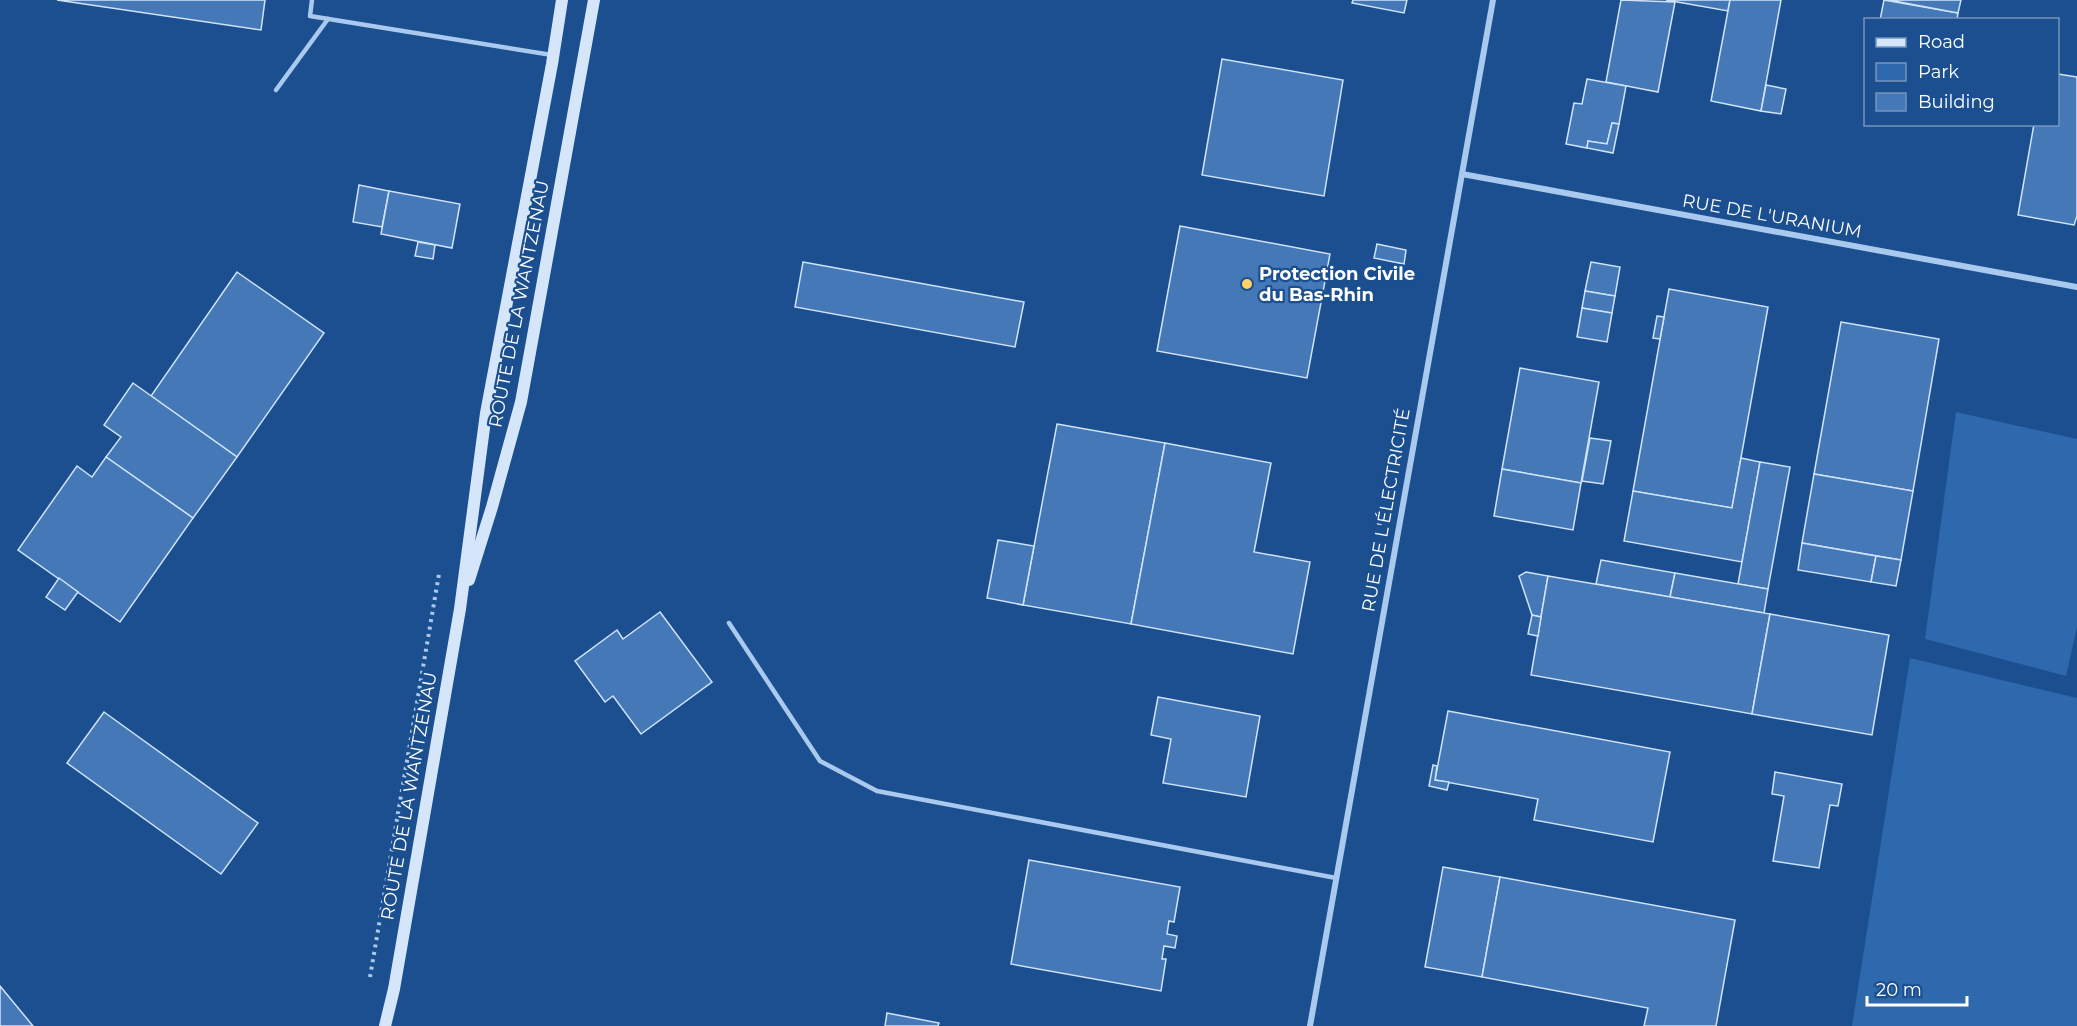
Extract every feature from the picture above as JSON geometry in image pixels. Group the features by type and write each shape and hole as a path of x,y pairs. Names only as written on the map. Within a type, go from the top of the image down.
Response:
{"main road":[{"name":"ROUTE DE LA WANTZENAU","path":"385,1026 394,989 460,609 486,413 562,0"},
{"name":"ROUTE DE LA WANTZENAU","path":"460,609 492,507 521,402 594,0"},
{"name":"ROUTE DE LA WANTZENAU","path":"391,1026 394,989"}],"street":[{"name":"RUE DE L'ÉLECTRICITÉ","path":"1310,1026 1493,0"},
{"name":"RUE DE L'URANIUM","path":"1462,174 2077,286"}],"lane":[{"path":"312,0 310,16 553,55"},
{"path":"276,90 328,19"},
{"path":"729,622 820,761 877,791 1336,878"}],"green space":[{"path":"1956,412 2077,439 2077,627 2066,676 1925,639"},
{"path":"1910,658 2077,698 2077,1026 1852,1026"}],"building":[{"path":"57,0 265,0 261,30"},
{"path":"1353,0 1407,0 1404,13 1352,3"},
{"path":"1621,0 1675,2 1658,92 1606,82"},
{"path":"1666,0 1730,0 1728,11"},
{"path":"1730,0 1781,0 1761,111 1711,101"},
{"path":"1884,0 1958,13 1957,18 1880,18"},
{"path":"1889,0 1961,0 1958,13"},
{"path":"1222,59 1343,80 1324,196 1202,175"},
{"path":"2059,74 2077,77 2077,216 2074,225 2018,215 2034,126 2059,126"},
{"path":"1587,79 1626,86 1619,124 1612,123 1607,144 1588,141 1587,148 1566,144 1574,103 1582,104"},
{"path":"1766,85 1786,89 1781,114 1761,111"},
{"path":"1612,123 1619,124 1613,153 1587,148 1588,141 1607,144"},
{"path":"359,185 389,191 382,227 353,222"},
{"path":"389,191 460,204 452,248 381,234"},
{"name":"Protection Civile du Bas-Rhin","path":"1180,226 1330,254 1307,378 1157,351"},
{"path":"418,242 435,245 433,259 415,256"},
{"path":"1377,244 1406,250 1404,264 1374,258"},
{"path":"803,262 1024,302 1015,347 795,307"},
{"path":"1591,262 1620,267 1615,296 1585,291"},
{"path":"237,272 324,333 237,457 151,396"},
{"path":"1669,289 1768,307 1732,508 1633,491"},
{"path":"1585,291 1615,296 1612,313 1582,308"},
{"path":"1582,308 1612,313 1607,342 1577,337"},
{"path":"1657,316 1664,317 1660,339 1653,338"},
{"path":"1841,322 1939,339 1913,491 1814,474"},
{"path":"1520,368 1599,382 1581,483 1502,469"},
{"path":"133,383 237,457 193,518 106,457 121,437 104,425"},
{"path":"1057,424 1165,443 1131,624 1023,605"},
{"path":"1590,438 1611,441 1603,484 1582,481"},
{"path":"1165,443 1271,463 1254,552 1310,562 1293,654 1131,624"},
{"path":"106,457 193,518 120,622 18,550 77,466 92,477"},
{"path":"1741,458 1760,462 1742,562 1624,541 1633,491 1732,508"},
{"path":"1760,462 1790,467 1768,589 1738,584"},
{"path":"1502,469 1581,483 1573,530 1494,516"},
{"path":"1814,474 1913,491 1901,560 1802,543"},
{"path":"998,540 1034,546 1023,605 987,598"},
{"path":"1802,543 1876,556 1871,582 1798,570"},
{"path":"1876,556 1901,560 1896,586 1871,582"},
{"path":"1601,560 1675,573 1670,597 1596,584"},
{"path":"1526,572 1548,576 1541,617 1532,615 1519,576"},
{"path":"1675,573 1768,589 1764,613 1670,597"},
{"path":"1548,576 1770,614 1752,714 1531,675"},
{"path":"59,578 78,592 65,610 46,597"},
{"path":"660,612 712,682 641,734 613,696 605,702 575,661 617,630 623,639"},
{"path":"1770,614 1889,635 1872,735 1752,714"},
{"path":"1532,615 1541,617 1538,636 1528,634"},
{"path":"1158,697 1260,716 1246,797 1163,783 1171,739 1151,735"},
{"path":"1448,711 1670,752 1653,842 1534,820 1538,799 1435,780"},
{"path":"104,712 258,823 221,874 67,763"},
{"path":"1433,765 1437,766 1435,780 1449,782 1447,790 1429,786"},
{"path":"1775,772 1842,784 1838,806 1830,805 1819,868 1773,861 1784,796 1772,794"},
{"path":"1029,860 1180,887 1174,922 1169,921 1167,934 1177,936 1175,948 1164,946 1162,959 1166,959 1161,991 1011,964"},
{"path":"1443,867 1500,877 1482,977 1425,967"},
{"path":"1500,877 1735,920 1716,1026 1644,1026 1648,1008 1482,977"},
{"path":"0,986 33,1026 0,1026"},
{"path":"887,1013 939,1023 938,1026 885,1026"}],"place":[{"name":"Protection Civile du Bas-Rhin","path":"1247,284"}]}
